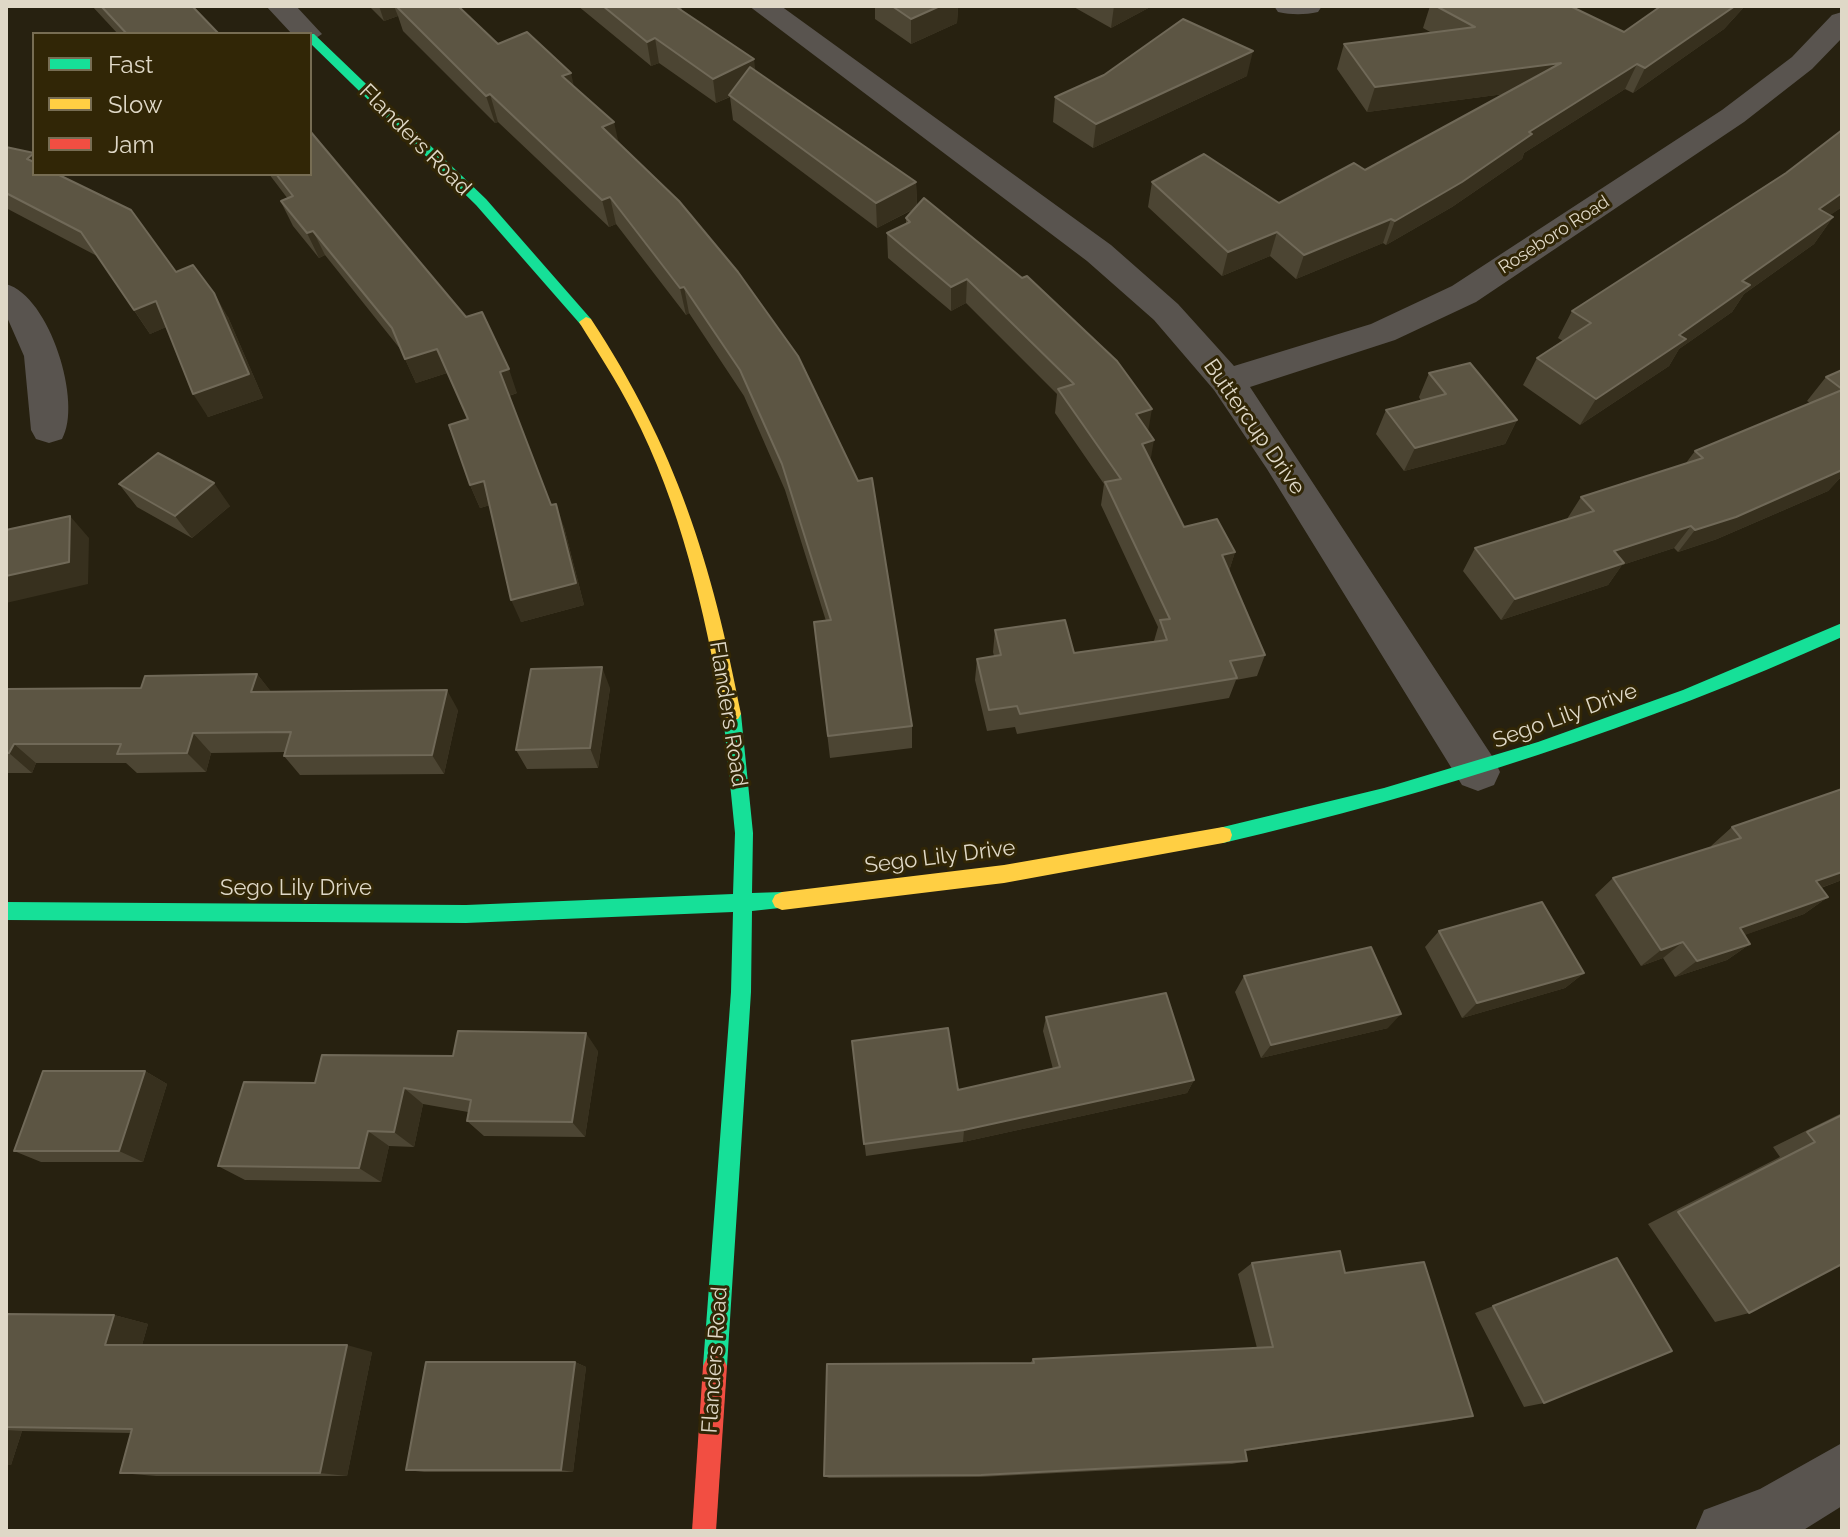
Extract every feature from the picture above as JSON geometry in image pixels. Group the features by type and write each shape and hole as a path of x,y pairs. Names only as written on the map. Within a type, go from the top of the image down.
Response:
{"street":[{"name":"Flanders Road","path":"280,6 306,32"},
{"path":"1288,6 1308,6"},
{"name":"Buttercup Drive","path":"776,9 1099,253 1166,312 1227,381 1478,772"},
{"name":"Roseboro Road","path":"1227,381 1383,332 1464,294 1733,116 1802,63 1842,21"},
{"name":"Flanders Road","path":"312,38 520,244 577,309 627,383 665,465 696,557 723,662 741,783 742,904 741,992 704,1531"},
{"path":"6,295 25,311 43,352 49,430"},
{"name":"Sego Lily Drive","path":"6,911 468,912 742,904 937,884 1128,856 1309,819 1478,772 1668,705 1842,630"},
{"path":"1725,1531 1776,1513 1842,1472"}],"building":[{"path":"101,6 192,6 217,32 125,32"},
{"path":"396,6 458,6 498,44 527,32 571,73 562,76 614,122 602,127 679,201 738,272 798,356 858,481 872,478 912,726 828,736 814,622 831,620 782,464 740,370 684,287 680,288 610,197 602,200 490,94 486,96"},
{"path":"603,6 681,6 678,8 754,59 713,79 655,38 647,42"},
{"path":"892,6 940,6 911,19"},
{"path":"1436,6 1570,6 1624,32 1661,6 1735,6 1645,68 1637,64 1529,132 1532,134 1462,182 1395,221 1391,219 1304,255 1277,232 1228,252 1152,182 1204,154 1279,203 1354,163 1365,170 1561,63 1375,87 1344,44 1475,27"},
{"path":"1183,19 1253,51 1096,124 1055,97 1104,75"},
{"path":"750,67 916,182 876,203 729,95"},
{"path":"1842,130 1842,193 1819,209 1833,217 1742,281 1750,285 1679,335 1686,339 1596,399 1537,358 1591,323 1572,311 1786,173"},
{"path":"312,133 466,317 482,312 509,369 500,372 551,505 556,504 576,583 511,600 484,481 470,485 449,425 468,419 437,349 405,359 392,328 313,231 307,233 281,201 293,196 278,176 312,176"},
{"path":"6,147 32,153 27,159 32,161 32,176 61,176 131,210 176,272 193,265 214,293 249,374 193,394 156,301 134,310 81,232 6,193"},
{"path":"924,198 1022,278 1027,276 1117,361 1152,409 1136,414 1154,440 1142,444 1184,527 1217,519 1235,552 1222,555 1265,655 1230,661 1237,678 1020,714 1017,706 989,710 977,659 1001,655 995,630 1065,620 1074,653 1167,640 1160,620 1170,619 1105,482 1121,479 1058,389 1074,384 967,279 951,287 887,233 910,222 906,218"},
{"path":"1470,363 1517,420 1415,448 1386,410 1446,394 1429,373"},
{"path":"1842,370 1842,389 1826,377"},
{"path":"1842,390 1842,470 1736,517 1695,530 1691,526 1614,551 1624,563 1515,599 1475,548 1594,511 1581,497 1703,458 1695,451"},
{"path":"158,453 214,483 175,516 119,484"},
{"path":"70,516 69,562 6,576 6,530"},
{"path":"602,667 590,748 516,750 531,669"},
{"path":"257,674 251,692 447,690 432,755 284,756 291,732 193,733 187,753 117,754 121,744 14,744 6,753 6,689 141,688 145,676"},
{"path":"1842,789 1842,872 1816,881 1828,897 1740,928 1750,944 1697,961 1683,942 1661,950 1613,878 1741,838 1732,827"},
{"path":"1542,902 1584,973 1477,1003 1439,931"},
{"path":"1371,947 1401,1014 1271,1045 1244,976"},
{"path":"1166,993 1194,1080 964,1130 864,1144 852,1041 948,1028 958,1090 1060,1067 1046,1017"},
{"path":"458,1031 586,1033 572,1122 467,1121 471,1100 404,1088 394,1132 368,1131 359,1168 218,1166 244,1082 315,1083 322,1055 453,1056"},
{"path":"43,1071 145,1071 119,1151 14,1151"},
{"path":"1842,1115 1842,1264 1749,1313 1678,1212 1815,1142 1807,1132"},
{"path":"1340,1251 1345,1273 1424,1262 1473,1416 1245,1450 1247,1461 981,1475 824,1476 827,1364 1034,1363 1033,1359 1273,1347 1252,1263"},
{"path":"1617,1258 1672,1351 1544,1403 1493,1306"},
{"path":"6,1314 114,1315 105,1345 347,1345 320,1473 120,1473 132,1429 6,1427"},
{"path":"426,1362 575,1362 561,1470 406,1470"}],"traffic: fast":[{"path":"312,38 481,202 586,322"},
{"path":"1223,835 1384,796 1538,750 1689,695 1842,630"},
{"path":"715,1366 741,992 744,833 732,714"},
{"path":"6,911 466,914 782,901"}],"traffic: slow":[{"path":"586,322 641,413 682,510 711,610 732,714"},
{"path":"782,901 1004,874 1223,835"}],"traffic: jam":[{"path":"704,1531 715,1366"}]}
